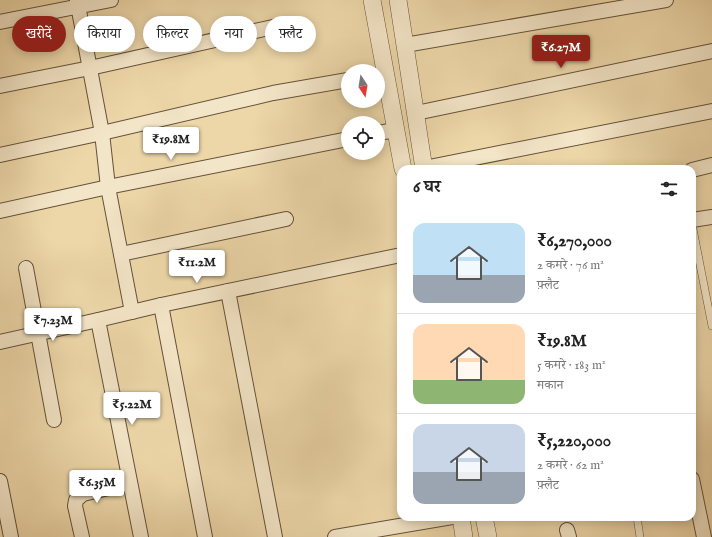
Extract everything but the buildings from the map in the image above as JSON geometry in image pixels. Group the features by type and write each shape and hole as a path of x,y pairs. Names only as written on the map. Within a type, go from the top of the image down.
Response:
{"street":[{"path":"0,22 78,3 111,0"},
{"path":"372,0 381,64"},
{"path":"398,0 423,165"},
{"path":"405,45 666,0"},
{"path":"78,3 102,133 108,187 132,312"},
{"path":"0,86 90,68 265,29"},
{"path":"416,113 712,51"},
{"path":"0,155 273,93 341,81"},
{"path":"385,86 396,130 402,165"},
{"path":"444,165 712,112"},
{"path":"385,132 396,130"},
{"path":"0,211 108,187 341,140"},
{"path":"696,169 712,165"},
{"path":"696,219 712,217"},
{"path":"121,254 286,219"},
{"path":"0,342 161,304 397,256"},
{"path":"26,268 54,420"},
{"path":"228,291 275,537"},
{"path":"161,304 205,537"},
{"path":"98,320 141,537"},
{"path":"0,481 11,537"},
{"path":"82,537 75,506 76,500 83,494 130,483"},
{"path":"696,494 706,531"},
{"path":"335,537 429,521"},
{"path":"462,521 464,537"},
{"path":"485,521 488,537"}],"lane":[{"path":"696,244 712,326"},
{"path":"638,521 640,537"}]}
